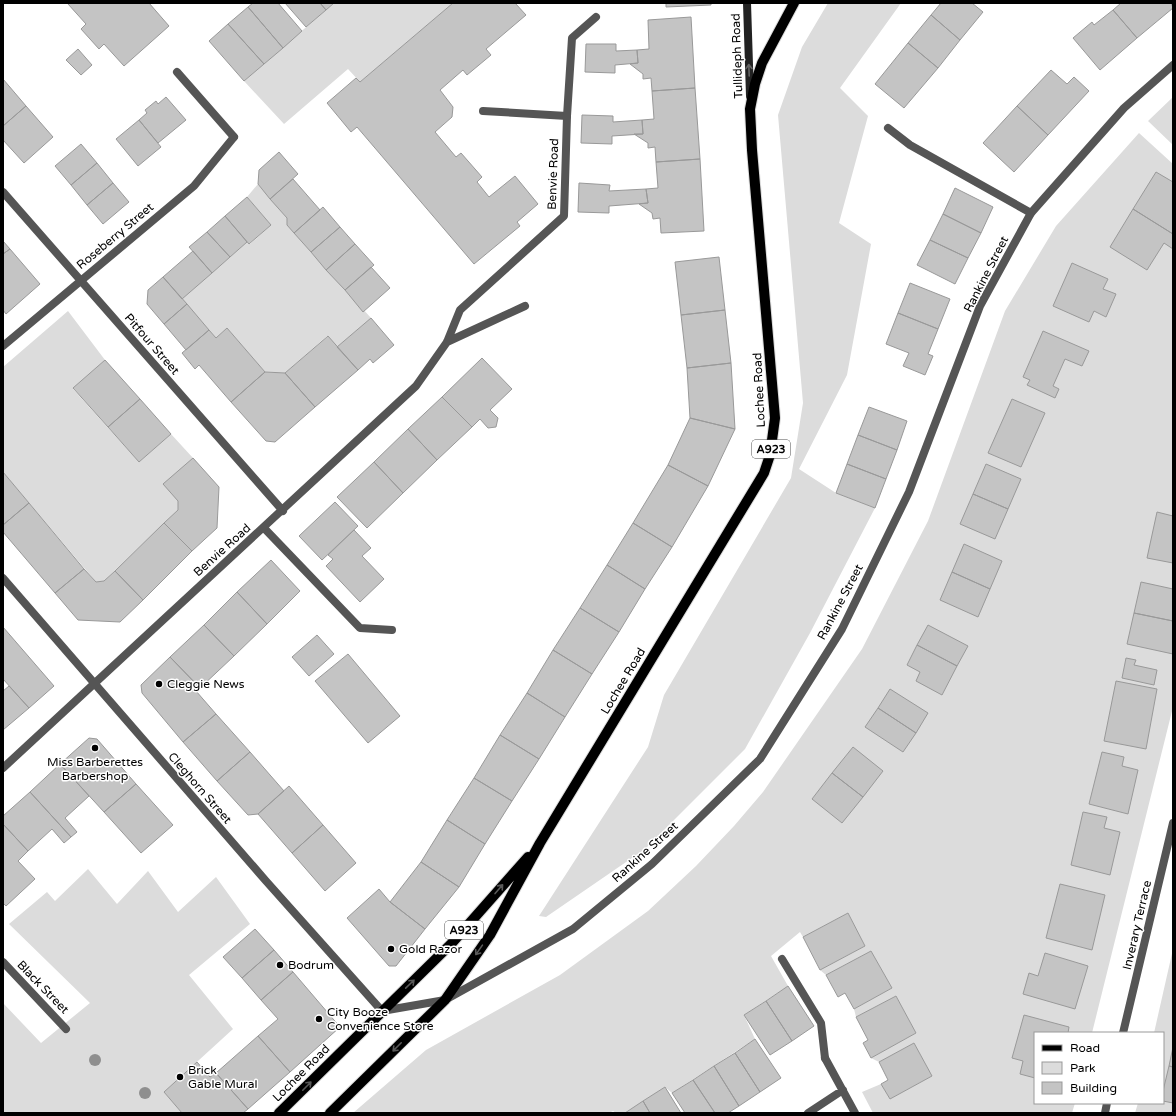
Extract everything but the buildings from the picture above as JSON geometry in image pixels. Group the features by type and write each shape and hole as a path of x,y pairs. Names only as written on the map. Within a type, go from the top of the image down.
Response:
{"main road":[{"name":"Lochee Road","path":"330,1113 445,1000 490,936 540,843 760,479 770,455 775,418 752,150 750,109 762,63 794,3"},
{"name":"Lochee Road","path":"279,1113 452,943 540,843"}],"street":[{"name":"Tullideph Road","path":"747,3 750,109"},
{"name":"Benvie Road","path":"3,768 93,683 283,511 416,386 447,342 460,310 564,216 567,116 572,38 596,17"},
{"name":"Rankine Street","path":"382,1011 445,1000 573,929 652,864 760,759 842,629 909,492 980,306 1031,213 1124,108 1173,65"},
{"name":"Roseberry Street","path":"3,346 194,186 234,137 177,72"},
{"path":"483,111 567,116"},
{"path":"888,128 910,145 1031,213"},
{"name":"Pitfour Street","path":"3,192 283,511"},
{"path":"447,342 525,306"},
{"path":"264,528 360,628 392,630"},
{"name":"Cleghorn Street","path":"3,578 93,683 382,1011"},
{"name":"Inverary Terrace","path":"1123,1032 1173,823"},
{"path":"782,959 821,1023 825,1058 855,1113"},
{"name":"Black Street","path":"3,962 66,1029"},
{"path":"808,1113 843,1090"}],"green space":[{"path":"334,3 453,3 360,82 348,69 284,124 244,81"},
{"path":"828,3 901,3 840,88 868,116 839,223 871,244 847,375 799,469 836,493 875,508 810,633 745,749 645,849 546,917 539,916 648,747 664,695 791,478 803,403 778,115 802,47"},
{"path":"1173,97 1173,145 1148,121"},
{"path":"1139,133 1173,164 1173,707 1092,1032 1034,1032 1034,1104 1075,1104 1072,1113 873,1113 862,1092 881,1084 890,1099 932,1076 914,1043 879,1062 871,1058 916,1033 896,996 856,1017 854,1009 892,988 871,951 826,975 820,970 865,946 848,913 803,937 800,932 771,956 788,986 744,1015 755,1039 672,1093 665,1087 625,1113 616,1113 613,1111 609,1113 353,1113 426,1050 560,975 648,911 696,866 734,826 763,792 862,649 928,521 1005,311 1056,226"},
{"path":"258,184 287,218 287,225 371,318 337,347 327,336 285,373 265,372 227,328 216,338 182,299 247,242 250,244 271,225 247,197"},
{"path":"68,311 105,360 73,389 139,462 171,434 193,458 178,501 178,510 104,581 96,582 3,472 3,367"},
{"path":"88,869 117,904 148,871 178,912 216,877 250,924 189,975 233,1029 164,1092 182,1113 3,1113 3,1003 41,1043 90,1003 9,924 47,892 55,901"},
{"path":"1173,949 1173,1113 1135,1113 1138,1104 1164,1104 1164,1032 1154,1032"}],"place":[{"name":"Cleggie News","path":"159,684"},
{"name":"Miss Barberettes Barbershop","path":"95,748"},
{"name":"Gold Razor","path":"391,949"},
{"name":"Bodrum","path":"280,965"},
{"name":"City Booze Convenience Store","path":"319,1019"},
{"name":"Brick Gable Mural","path":"180,1077"}]}
